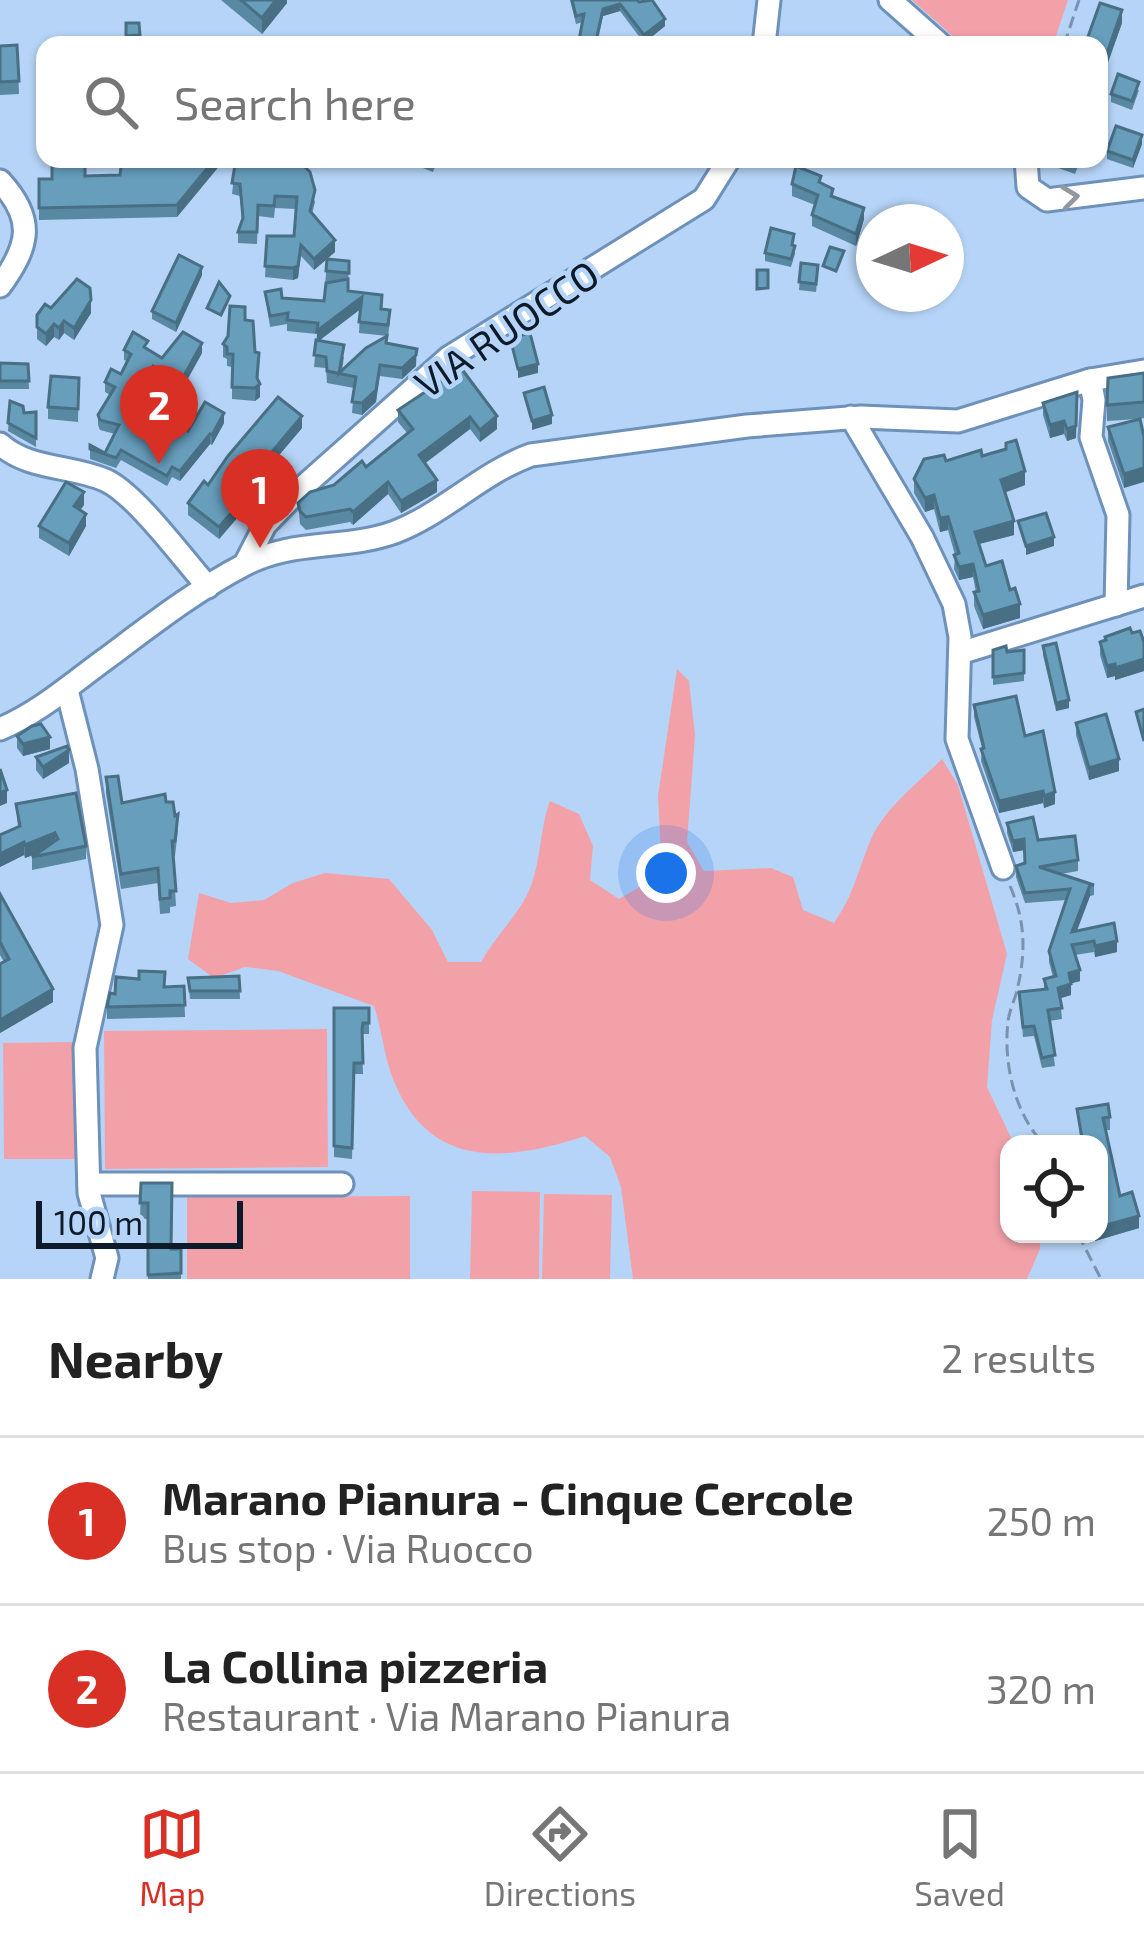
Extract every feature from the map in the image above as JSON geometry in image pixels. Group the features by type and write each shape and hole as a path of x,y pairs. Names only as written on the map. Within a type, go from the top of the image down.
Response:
{"street":[{"path":"765,36 769,0"},
{"path":"890,0 931,36"},
{"name":"VIA RUOCCO","path":"245,564 265,525 296,493 448,358 704,199 723,168"},
{"path":"1027,168 1028,187 1047,200 1144,188"},
{"path":"0,181 20,202 25,221 12,270 0,286"},
{"path":"0,729 67,690 245,564 277,550 370,540 401,530 500,466 531,455 726,428 851,417 958,421 1090,380 1144,371"},
{"path":"1090,380 1094,400 1091,436 1118,515 1116,605"},
{"path":"851,417 954,604 960,652 957,739 1003,868"},
{"path":"0,444 26,460 90,475 120,488 208,587"},
{"path":"960,652 1144,596"},
{"path":"67,690 87,769 112,925 85,1048 89,1184 107,1258 102,1279"},
{"path":"89,1184 342,1184"}],"path":[{"path":"1067,36 1079,0"},
{"path":"1003,868 1024,934 1018,989 1008,1022 1010,1066 1023,1118 1037,1135"},
{"path":"1083,1243 1101,1279"}],"shaded area":[{"path":"912,0 1068,0 1056,36 953,36"},
{"path":"677,669 689,681 695,735 687,842 704,871 771,868 793,877 803,910 834,923 878,826 942,759 958,785 1007,954 992,1020 987,1087 1010,1135 1000,1135 1000,1243 1040,1243 1027,1279 633,1279 621,1187 610,1157 585,1136 499,1153 448,1144 408,1109 390,1070 374,1006 278,971 245,967 214,978 188,959 199,893 231,903 264,900 293,883 325,873 389,879 432,930 448,962 481,962 531,886 550,801 579,814 593,846 590,880 619,899 646,883 661,854 658,796"},
{"path":"327,1029 328,1167 105,1169 104,1031"},
{"path":"75,1042 76,1159 4,1159 3,1043"},
{"path":"472,1191 540,1192 539,1279 470,1279"},
{"path":"544,1194 612,1195 610,1279 542,1279"},
{"path":"410,1196 410,1279 187,1279 187,1197"}],"building":[{"path":"241,0 276,0 262,18"},
{"path":"572,0 652,0 665,19 644,35 620,4 603,9 597,36 580,36 584,14 576,16"},
{"path":"1100,3 1122,10 1108,50 1108,36 1088,36"},
{"path":"126,23 139,23 140,35 126,36"},
{"path":"17,45 19,81 0,82 0,46"},
{"path":"1118,74 1139,82 1132,101 1111,94"},
{"path":"1116,126 1142,135 1133,160 1108,148"},
{"path":"52,168 85,168 85,176 120,175 121,168 208,168 177,205 39,208 39,179 52,179"},
{"path":"234,168 306,168 315,190 310,211 335,240 314,259 301,245 298,266 293,268 265,266 267,236 294,236 297,197 275,196 274,206 258,205 257,232 238,232 243,218 240,184 232,183"},
{"path":"796,168 821,176 819,182 833,189 831,196 856,205 856,234 812,215 818,195 792,184"},
{"path":"771,228 794,234 791,259 765,253"},
{"path":"830,247 844,251 836,271 823,266"},
{"path":"179,255 202,267 176,323 152,311"},
{"path":"327,259 349,261 349,273 326,271"},
{"path":"801,263 818,265 816,284 799,282"},
{"path":"757,270 768,270 768,288 757,289"},
{"path":"77,279 90,288 91,300 74,328 64,321 46,334 37,327 37,315 45,304 51,308"},
{"path":"348,279 348,291 382,295 381,309 390,310 388,325 359,322 362,297 317,331 318,323 287,320 288,313 270,316 265,292 281,289 282,298 324,301 326,283"},
{"path":"219,282 230,296 221,315 207,308"},
{"path":"230,306 245,307 245,320 253,321 260,384 255,388 232,387 233,354 227,354 223,344"},
{"path":"133,332 148,341 144,347 162,358 183,332 202,343 181,381 153,366 142,388 152,392 137,421 163,434 174,423 188,431 205,402 224,413 212,435 180,471 172,467 167,476 121,450 116,458 90,449 90,445 105,453 119,425 100,420 98,415 115,387 105,382 111,369 121,374 131,354 124,350"},
{"path":"530,333 538,364 518,369 510,338"},
{"path":"387,336 386,343 417,349 416,355 402,368 380,365 376,390 362,403 352,402 356,377 327,371 326,357 314,355 316,340 344,345 339,373"},
{"path":"0,363 28,364 29,381 0,381"},
{"path":"461,368 497,416 480,430 470,417 419,455 437,480 401,501 388,482 353,512 306,517 300,511 298,503 310,492 334,485 362,461 366,467 413,429 398,410"},
{"path":"1144,373 1144,402 1107,405 1108,378"},
{"path":"51,376 79,378 78,409 48,407"},
{"path":"544,387 552,415 532,421 524,393"},
{"path":"1077,392 1076,426 1067,429 1064,421 1050,425 1043,403"},
{"path":"278,397 302,416 254,473 272,485 247,511 238,505 219,527 188,503"},
{"path":"10,401 23,406 24,413 36,412 36,438 8,423"},
{"path":"1140,419 1144,468 1124,474 1108,427"},
{"path":"1016,440 1025,471 1001,480 1014,521 975,532 986,566 1002,561 1010,590 1015,588 1020,604 983,615 974,592 979,591 973,564 959,567 948,517 940,518 934,495 925,498 914,479 924,459 944,455 946,461 981,450 982,456 1006,449 1006,443"},
{"path":"66,482 84,492 74,506 86,514 69,543 39,526"},
{"path":"1046,513 1054,537 1026,546 1018,521"},
{"path":"1130,628 1132,633 1140,631 1144,659 1107,666 1100,642"},
{"path":"1056,643 1069,700 1056,703 1043,646"},
{"path":"1006,646 1007,652 1024,650 1024,673 993,677 993,650"},
{"path":"1016,696 1025,736 1043,731 1055,792 999,801 981,749 974,705"},
{"path":"1144,709 1144,741 1136,712"},
{"path":"1106,714 1119,759 1089,768 1076,723"},
{"path":"41,724 50,737 23,744 17,736"},
{"path":"67,746 69,750 43,767 36,757"},
{"path":"118,776 122,803 165,794 166,802 173,802 175,816 178,814 172,841 176,891 170,891 170,898 160,899 158,868 121,874 106,777"},
{"path":"76,793 86,846 32,857 58,839 55,833 0,854 0,835 20,826 16,804"},
{"path":"1033,817 1038,840 1075,836 1078,860 1039,867 1094,885 1090,885 1072,932 1114,923 1117,941 1072,945 1080,970 1069,973 1071,984 1058,988 1062,1008 1048,1010 1055,1055 1042,1058 1034,1026 1023,1027 1019,992 1047,989 1044,979 1056,976 1049,951 1070,889 1025,893 1016,866 1025,863 1024,839 1013,841 1007,823"},
{"path":"0,894 53,989 0,1020 0,964 9,959 0,942"},
{"path":"139,971 165,972 164,987 184,986 185,1005 107,1007 110,993 115,994 116,977 139,979"},
{"path":"239,976 240,991 190,991 188,978"},
{"path":"334,1008 369,1008 369,1023 363,1023 362,1029 363,1063 354,1063 352,1148 334,1146"},
{"path":"1108,1104 1110,1117 1103,1118 1107,1135 1081,1135 1077,1109"},
{"path":"1108,1141 1120,1196 1132,1192 1139,1216 1108,1225"},
{"path":"141,1183 172,1183 171,1249 181,1249 181,1273 148,1275 148,1203 140,1203"}],"place":[{"name":"La Collina pizzeria","path":"159,464"},
{"name":"Marano Pianura - Cinque Cercole","path":"260,548"}]}
